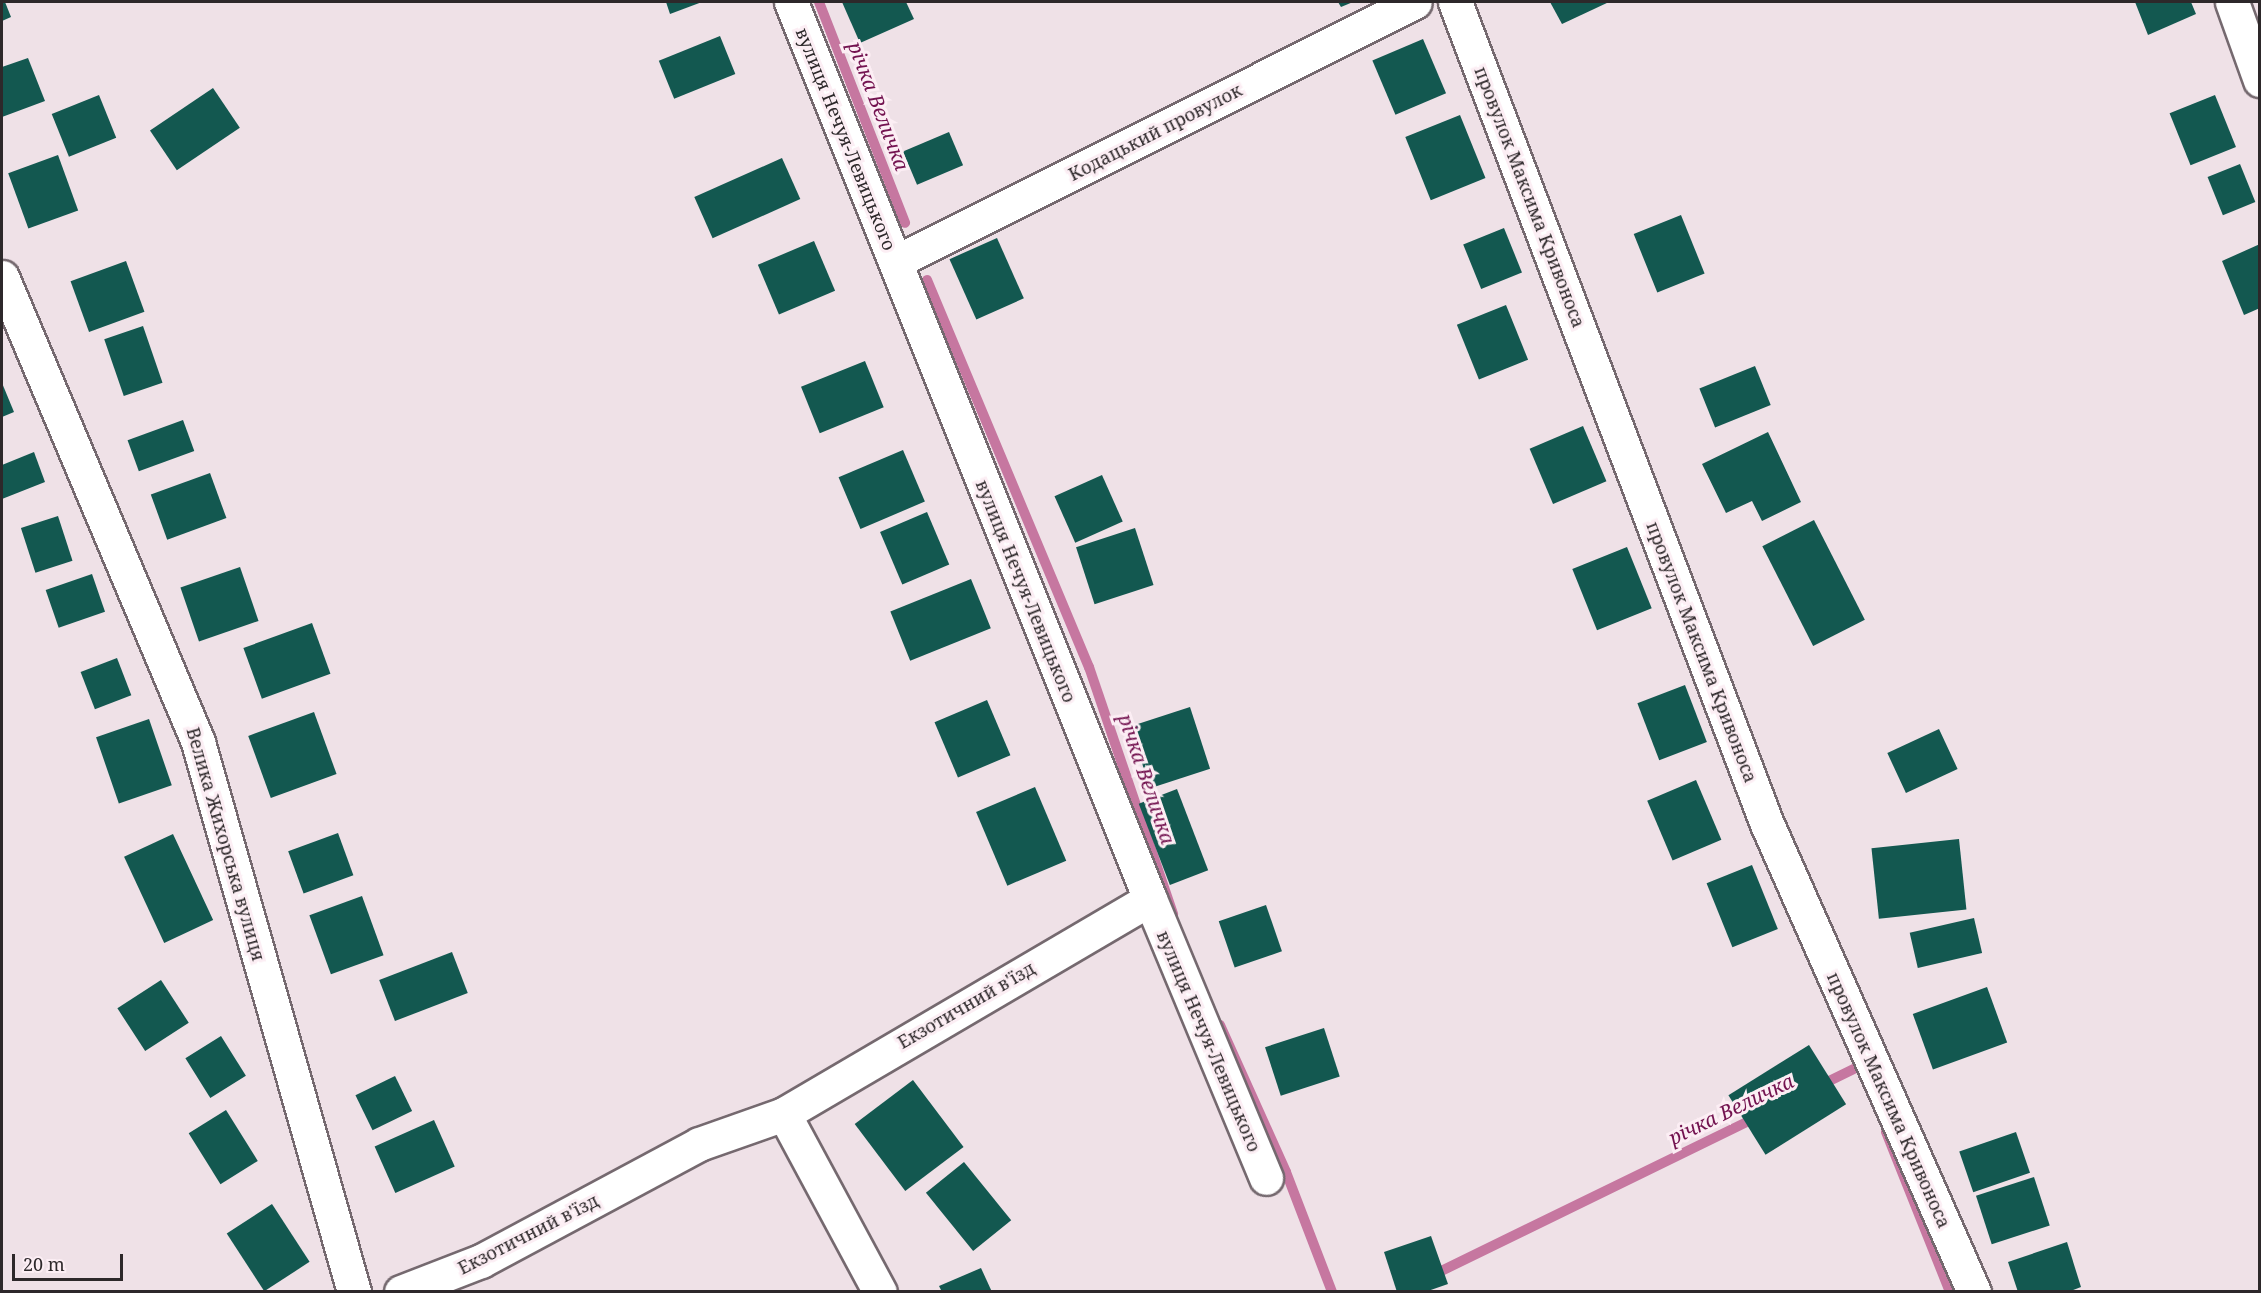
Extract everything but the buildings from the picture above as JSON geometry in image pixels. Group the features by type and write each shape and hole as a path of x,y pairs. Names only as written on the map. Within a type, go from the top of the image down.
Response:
{"street":[{"name":"вулиця Нечуя-Левицького","path":"791,2 1150,899 1266,1178"},
{"name":"Кодацький провулок","path":"895,262 1415,2"},
{"name":"провулок Максима Кривоноса","path":"1455,2 1767,824 1974,1292"},
{"path":"2232,2 2259,80"},
{"name":"Велика Жихорська вулиця","path":"2,277 198,742 354,1292"},
{"name":"Екзотичний в'їзд","path":"401,1292 481,1262 699,1144 784,1114 1150,899"},
{"path":"784,1114 880,1292"}],"waterway":[{"name":"річка Величка","path":"819,2 905,223"},
{"name":"річка Величка","path":"927,280 1089,667 1173,914"},
{"name":"річка Величка","path":"1220,1025 1286,1172 1332,1292"},
{"name":"річка Величка","path":"1819,1086 1860,1066 1864,1075"},
{"name":"річка Величка","path":"1431,1276 1757,1117"},
{"name":"річка Величка","path":"1886,1132 1950,1292"}]}
